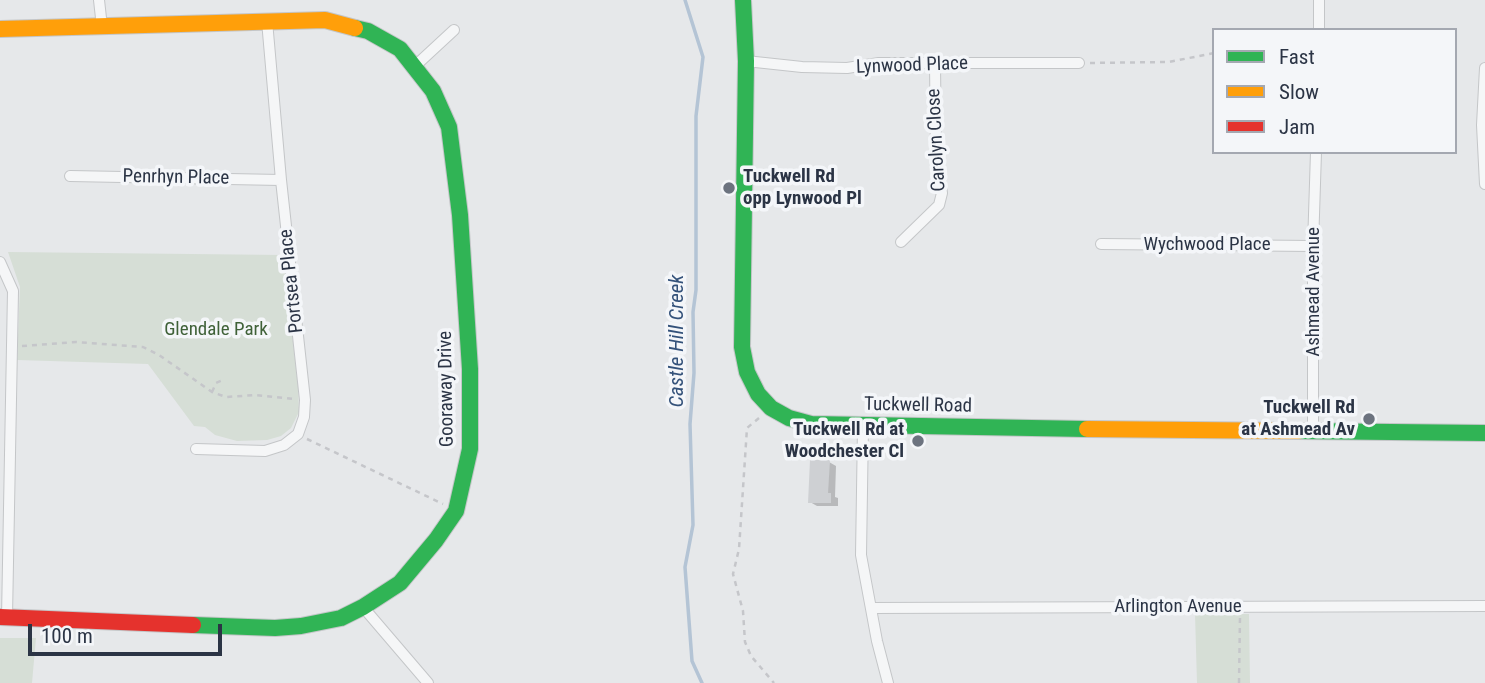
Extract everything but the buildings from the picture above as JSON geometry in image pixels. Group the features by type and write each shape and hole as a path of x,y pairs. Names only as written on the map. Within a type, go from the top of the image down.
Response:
{"street":[{"path":"99,0 102,27"},
{"path":"743,0 746,61 743,347 747,372 758,394 771,408"},
{"path":"1319,0 1319,28"},
{"name":"Gooraway Drive","path":"0,29 325,20 368,31 400,49 433,91 449,127 460,215 470,369 470,449 456,511 400,583 363,607 341,618 275,628 4,617"},
{"name":"Portsea Place","path":"267,21 305,400 304,417 298,434"},
{"path":"414,67 454,30"},
{"name":"Lynwood Place","path":"746,61 802,67 847,68 879,63 1079,63"},
{"name":"Carolyn Close","path":"901,242 939,205 943,192 936,155 934,64"},
{"path":"1485,68 1482,125 1485,184"},
{"name":"Ashmead Avenue","path":"1313,431 1316,154"},
{"name":"Penrhyn Place","path":"70,176 281,180"},
{"name":"Wychwood Place","path":"1101,244 1313,246"},
{"path":"0,262 13,291 4,617"},
{"name":"Tuckwell Road","path":"771,408 789,418 811,424 863,426 1485,433"},
{"path":"863,426 861,555 888,683"},
{"path":"196,449 265,451 284,445 298,434"},
{"name":"Arlington Avenue","path":"871,608 1485,606"},
{"path":"363,607 429,683"}],"path":[{"path":"1079,63 1169,62 1212,54"},
{"path":"12,346 76,342 143,347 212,392 226,397 255,395 305,400"},
{"path":"212,392 216,383 223,380"},
{"path":"771,408 747,428 739,550 733,574 743,611 745,642 751,656 774,683"},
{"path":"298,434 456,511"},
{"path":"1239,683 1240,607"}],"green space":[{"name":"Glendale Park","path":"8,252 283,255 298,385 299,412 291,428 281,436 267,440 237,441 215,435 205,427 194,426 148,364 17,360 20,287"},
{"path":"1195,614 1249,614 1250,683 1197,683"},
{"path":"0,638 36,638 32,683 0,683"}],"waterway":[{"name":"Castle Hill Creek","path":"685,0 703,57 696,116 696,290 690,424 693,525 685,567 692,661 702,683"}],"traffic: fast":[{"path":"743,0 746,61 742,347 747,372 758,394 771,408 789,418 811,424 1087,429"},
{"path":"193,625 275,628 341,618 400,583 456,511 470,449 470,369 460,215 449,127 433,91 400,49 368,31 355,28"},
{"path":"1298,431 1485,433"}],"traffic: slow":[{"path":"0,29 325,20 355,28"},
{"path":"1087,429 1298,431"}],"traffic: jam":[{"path":"0,617 193,625"}],"place":[{"name":"Tuckwell Rd opp Lynwood Pl","path":"729,188"},
{"name":"Tuckwell Rd at Ashmead Av","path":"1369,419"},
{"name":"Tuckwell Rd at Woodchester Cl","path":"918,441"}]}
